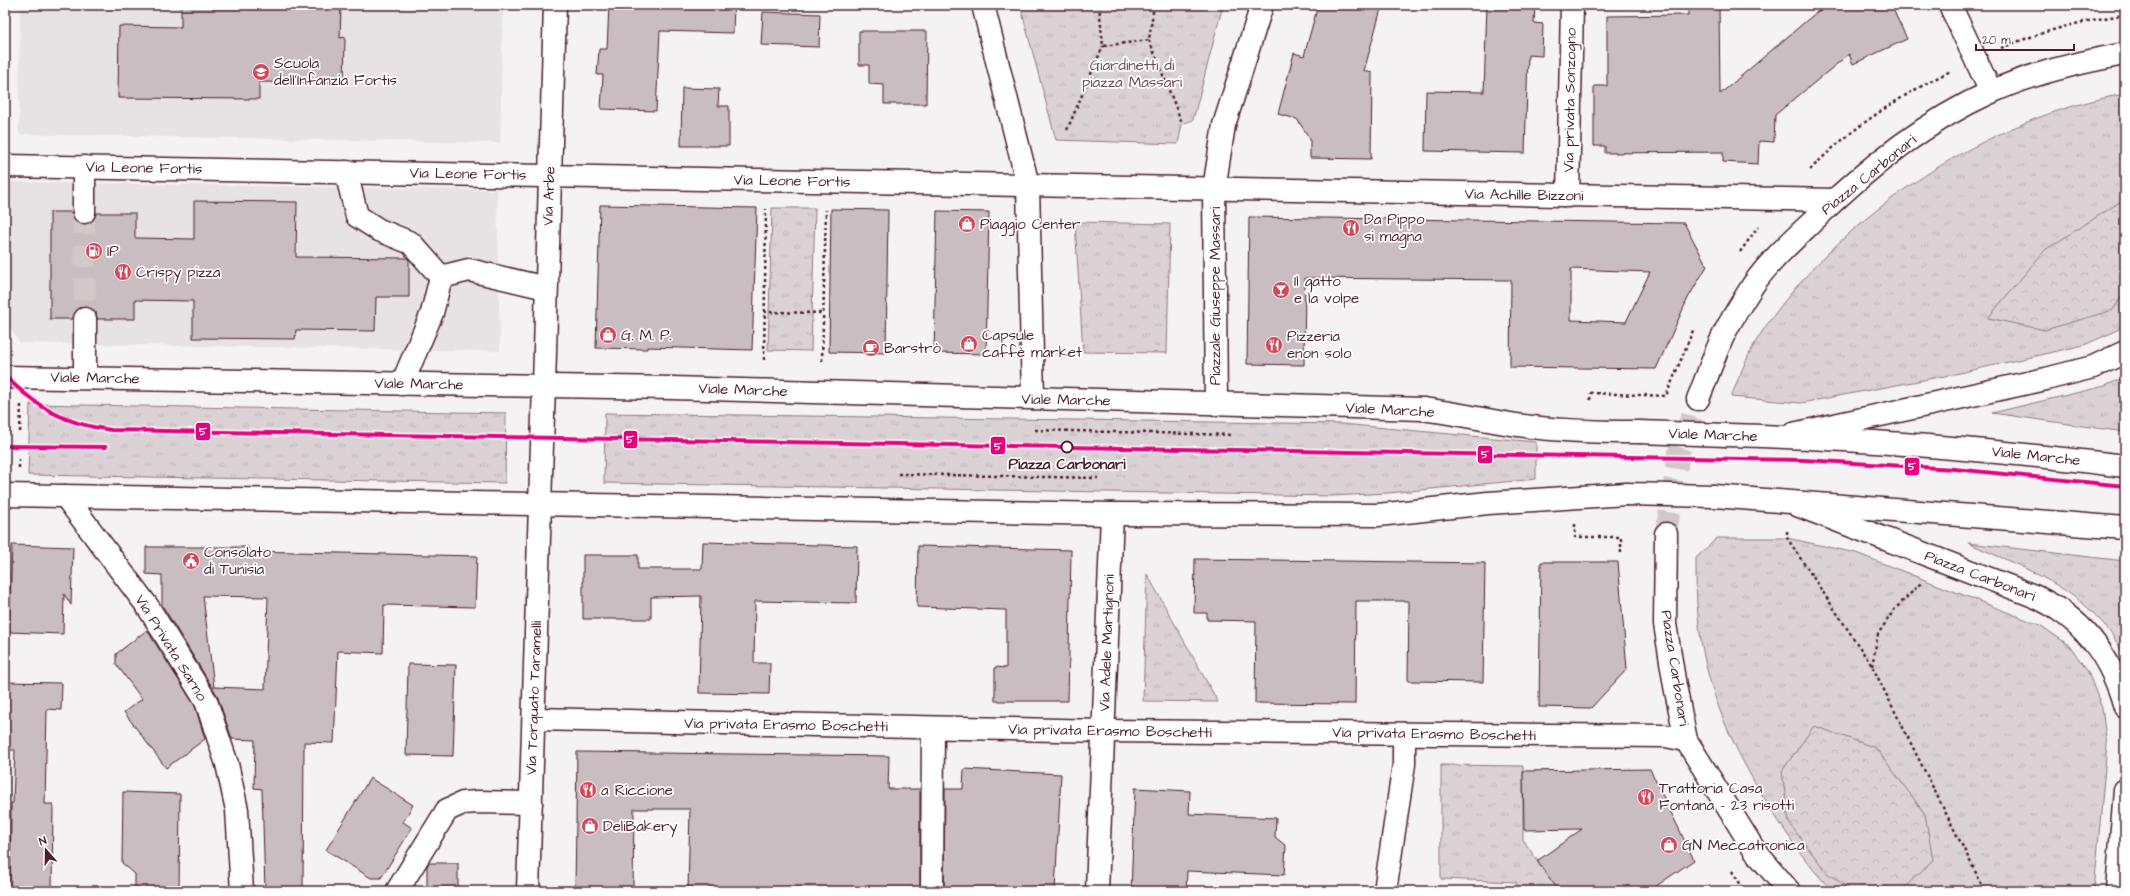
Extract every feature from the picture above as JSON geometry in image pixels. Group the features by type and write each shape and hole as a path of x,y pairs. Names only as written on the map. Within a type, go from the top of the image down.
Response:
{"street":[{"name":"Via Arbe","path":"544,386 555,5"},
{"path":"983,5 1028,185 1033,398"},
{"name":"Piazzale Giuseppe Massari","path":"1216,404 1214,188 1224,125 1262,5"},
{"name":"Via privata Sonzogno","path":"1568,196 1572,5"},
{"path":"1950,5 1991,92"},
{"name":"Piazza Carbonari","path":"1698,399 1720,342 1754,284 1780,253 1834,200 1881,161 1931,125 1991,92 2042,73 2096,59 2125,54"},
{"name":"Via Leone Fortis","path":"5,166 1028,185"},
{"path":"84,167 84,212"},
{"path":"346,172 356,216 379,230 411,243 441,277"},
{"name":"Piazzale Giuseppe Massari","path":"1028,185 1214,188"},
{"name":"Via Achille Bizzoni","path":"1214,188 1834,200"},
{"path":"441,277 469,270 546,288"},
{"path":"402,384 432,313 441,277"},
{"path":"85,319 85,377"},
{"path":"1784,436 2046,379 2093,367 2125,352"},
{"name":"Viale Marche","path":"5,377 85,377 402,384 648,387 1423,409 1473,416 1517,425 1576,431 1784,436 2031,455 2125,466"},
{"name":"Via Torquato Taramelli","path":"528,891 544,386"},
{"path":"5,495 1112,514 1378,515 1488,503 1626,494 1714,496 2125,528"},
{"name":"Via Privata Sarno","path":"66,496 148,607 206,701 227,764 237,810 242,891"},
{"name":"Piazza Carbonari","path":"1787,501 2034,596 2068,614 2086,632 2100,652 2117,684 2125,708"},
{"name":"Via Adele Martignoni","path":"1097,891 1112,514"},
{"name":"Piazza Carbonari","path":"1666,534 1665,624 1686,740 1755,850 1789,891"},
{"name":"Via privata Erasmo Boschetti","path":"534,719 1104,731 1604,737 1666,736 1686,740"},
{"path":"932,891 933,728"},
{"path":"1385,891 1404,764 1404,734"},
{"path":"2117,891 2125,790"},
{"path":"397,891 447,810 463,803 531,803"}],"path":[{"path":"1067,130 1103,46 1099,5"},
{"path":"1154,5 1149,40 1182,124"},
{"path":"1994,51 2047,30 2082,22 2125,15"},
{"path":"1103,46 1149,40"},
{"path":"1809,172 1847,138 1875,117 1933,80 1952,70"},
{"path":"764,360 765,180"},
{"path":"822,361 826,181"},
{"path":"764,312 823,313"},
{"path":"1590,400 1591,393 1666,396"},
{"path":"20,432 21,400"},
{"path":"1035,430 1232,435"},
{"path":"898,474 1098,478"},
{"path":"1787,501 1787,538 1872,666 1985,891"},
{"path":"1575,537 1621,537 1621,553"},
{"path":"1872,666 1878,634 1894,610 1924,580 1954,566"}],"shaded area":[{"name":"Scuola dell'Infanzia Fortis","path":"20,5 503,5 500,143 19,134"},
{"path":"10,182 497,190 500,351 20,343 5,320 5,256"}],"green space":[{"name":"Giardinetti di piazza Massari","path":"1020,5 1223,5 1193,120 1182,124 1178,144 1056,140"},
{"path":"2125,94 2125,324 2116,331 2084,345 1955,374 1801,403 1731,397 1742,369 1760,334 1798,285 1836,245 1878,209 1924,176 1972,148 2022,124 2073,106"},
{"path":"2120,202 2125,204 2125,291 2113,310 2045,330 1988,318 2045,250"},
{"path":"772,208 815,208 811,351 768,350"},
{"path":"1075,222 1170,224 1167,353 1083,352"},
{"path":"2125,377 2125,432 1992,413 2105,386"},
{"path":"30,404 506,413 505,483 28,475"},
{"path":"605,413 1342,424 1536,442 1536,479 1388,493 1332,496 604,483"},
{"path":"1717,538 1787,538 1856,553 2040,625 2070,646 2088,672 2102,708 2107,745 2094,891 1833,891 1802,856 1761,793 1735,745 1715,695 1701,643 1697,601 1696,558"},
{"path":"1968,543 2125,561 2125,657 2112,634 2096,615 2078,599 2036,574"},
{"path":"1147,574 1218,702 1143,701"},
{"path":"1814,726 1876,748 1925,814 1933,860 1903,889 1853,891 1827,873 1789,823 1782,771"},
{"path":"1441,765 1523,766 1523,840 1559,891 1519,891 1516,882 1441,879"}],"building":[{"path":"181,5 341,5 340,38 345,37 344,83 259,82 259,99 118,98 119,26 181,27"},
{"path":"609,5 734,5 733,33 660,31 656,111 601,109 603,75 597,75 599,49 607,49"},
{"path":"1318,5 1382,5 1364,71 1372,73 1371,159 1310,158 1310,139 1297,119 1278,114 1294,53 1304,56"},
{"path":"1487,5 1535,5 1534,23 1543,24 1542,56 1528,55 1525,153 1425,151 1426,91 1484,92"},
{"path":"1688,5 1719,5 1720,94 1818,11 1830,5 1891,5 1907,39 1853,64 1849,54 1775,115 1774,142 1759,141 1758,164 1723,162 1723,152 1605,153 1605,146 1594,146 1594,86 1607,86 1607,16 1688,15"},
{"path":"763,12 820,14 819,47 761,45"},
{"path":"859,31 927,31 926,104 884,104 884,85 869,84 869,65 859,65"},
{"path":"682,88 719,89 718,106 729,106 729,146 681,146"},
{"path":"194,201 297,202 296,257 407,258 409,260 409,297 376,297 375,331 296,330 295,339 193,338 193,301 135,300 135,319 97,319 96,312 85,307 78,308 73,319 50,319 50,212 72,212 77,223 84,224 91,223 96,213 135,213 135,238 194,239"},
{"path":"600,205 757,208 752,350 647,347 647,349 596,348"},
{"path":"831,209 888,210 886,353 829,352"},
{"path":"937,211 989,212 986,354 934,353"},
{"path":"1249,217 1684,223 1707,266 1688,298 1656,369 1510,367 1511,280 1305,278 1304,365 1247,364","holes":["1571,269 1650,272 1626,322 1571,320"]},
{"path":"703,542 857,546 856,603 755,601 754,663 770,663 769,694 699,693 701,596 651,597 651,619 583,619 583,555 638,555 638,569 702,569"},
{"path":"12,545 73,547 71,605 64,594 63,634 9,632"},
{"path":"918,546 1071,550 1068,701 995,701 995,667 1006,668 1006,610 917,607"},
{"path":"146,547 248,547 248,551 477,556 475,607 384,605 383,653 338,651 334,743 304,742 303,891 265,891 262,789 254,788 255,740 232,739 217,695 162,605 162,575 146,574","holes":["203,596 268,597 265,689 214,687"]},
{"path":"1195,559 1485,563 1483,682 1408,681 1409,601 1356,601 1355,704 1255,703 1256,621 1207,620 1207,613 1194,613"},
{"path":"1541,562 1618,562 1627,669 1591,708 1539,707"},
{"path":"147,630 195,706 205,739 166,768 124,712 142,699 116,664 116,654"},
{"path":"408,664 456,665 453,756 406,755"},
{"path":"6,682 62,683 61,710 47,709 45,804 53,804 52,891 10,891 11,803 13,803 15,750 5,750"},
{"path":"577,752 889,756 888,789 920,789 920,891 688,891 690,809 634,809 633,891 575,891"},
{"path":"964,769 1061,774 1055,891 944,891 945,789 963,789"},
{"path":"1650,769 1694,860 1649,891 1559,891 1537,861 1582,829 1524,830 1523,771"},
{"path":"370,778 413,805 403,822 412,828 381,878 371,878 326,850"},
{"path":"1135,788 1190,791 1189,814 1276,818 1275,837 1286,846 1284,875 1187,871 1186,891 1131,891"},
{"path":"123,792 180,794 179,891 135,891 135,874 122,863"},
{"path":"429,863 458,863 458,891 427,891 427,866"}],"tunnel":[{"path":"84,212 85,319"},
{"path":"1666,534 1679,452 1698,399"}],"transit line":[{"name":"5","path":"5,376 29,397 53,413 79,424 111,430 1804,460 1954,469 2125,486"},
{"name":"5","path":"5,446 106,447"}],"place":[{"name":"Scuola dell'Infanzia Fortis","path":"261,72"},
{"name":"Piaggio Center","path":"967,224"},
{"name":"Da Pippo si magna","path":"1351,228"},
{"name":"IP","path":"94,251"},
{"name":"Crispy pizza","path":"123,272"},
{"name":"Il gatto e la volpe","path":"1281,290"},
{"name":"G. M. P.","path":"608,335"},
{"name":"Capsule caffè market","path":"969,344"},
{"name":"Pizzeria enon solo","path":"1274,345"},
{"name":"Barstrò","path":"871,348"},
{"name":"Piazza Carbonari","path":"1067,447"},
{"name":"Consolato di Tunisia","path":"191,561"},
{"name":"a Riccione","path":"588,790"},
{"name":"Trattoria Casa Fontana - 23 risotti","path":"1646,797"},
{"name":"DeliBakery","path":"590,826"},
{"name":"GN Meccatronica","path":"1669,845"}]}
